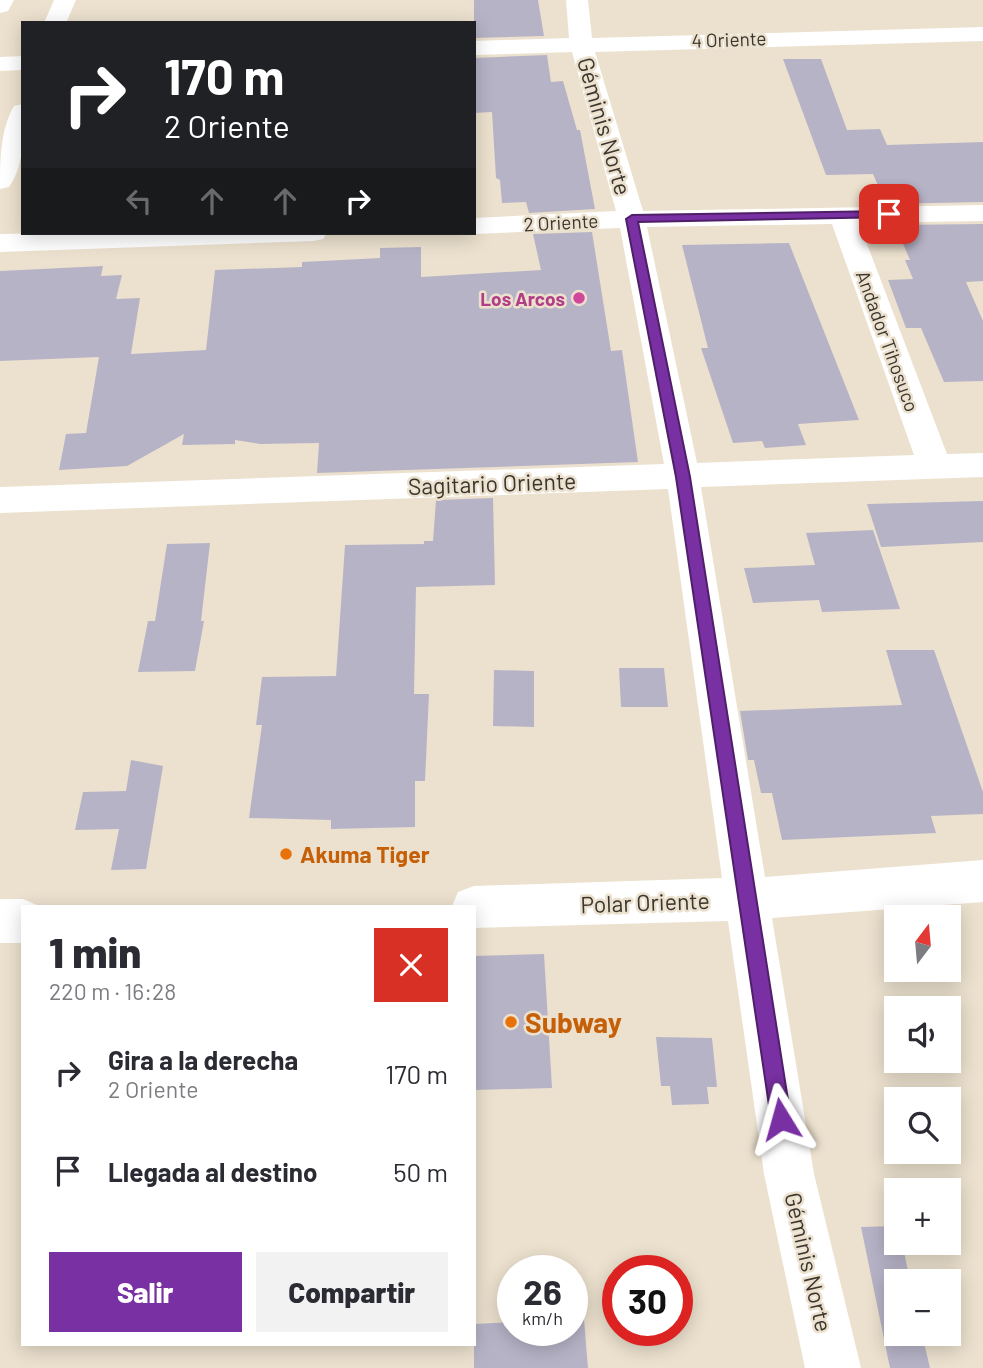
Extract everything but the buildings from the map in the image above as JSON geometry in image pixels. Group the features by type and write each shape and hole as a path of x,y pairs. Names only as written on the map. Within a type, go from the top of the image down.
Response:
{"street":[{"path":"0,6 3,0"},
{"path":"56,21 65,0"},
{"name":"Géminis Norte","path":"577,0 581,44 632,219 683,477 789,1174 833,1368"},
{"name":"4 Oriente","path":"476,48 983,34"},
{"path":"0,64 21,64"},
{"path":"0,181 21,117"},
{"name":"2 Oriente","path":"476,226 632,219 983,213"},
{"name":"Andador Tihosuco","path":"842,215 935,467"},
{"path":"0,243 250,235"},
{"name":"Sagitario Oriente","path":"0,500 983,465"},
{"name":"Polar Oriente","path":"476,907 749,900 983,881"},
{"path":"0,921 21,920"}],"place":[{"name":"Los Arcos","path":"579,298"},
{"name":"Akuma Tiger","path":"286,854"},
{"name":"Subway","path":"511,1022"}],"route":[{"path":"781,1119 683,477 632,219 889,214"}]}
